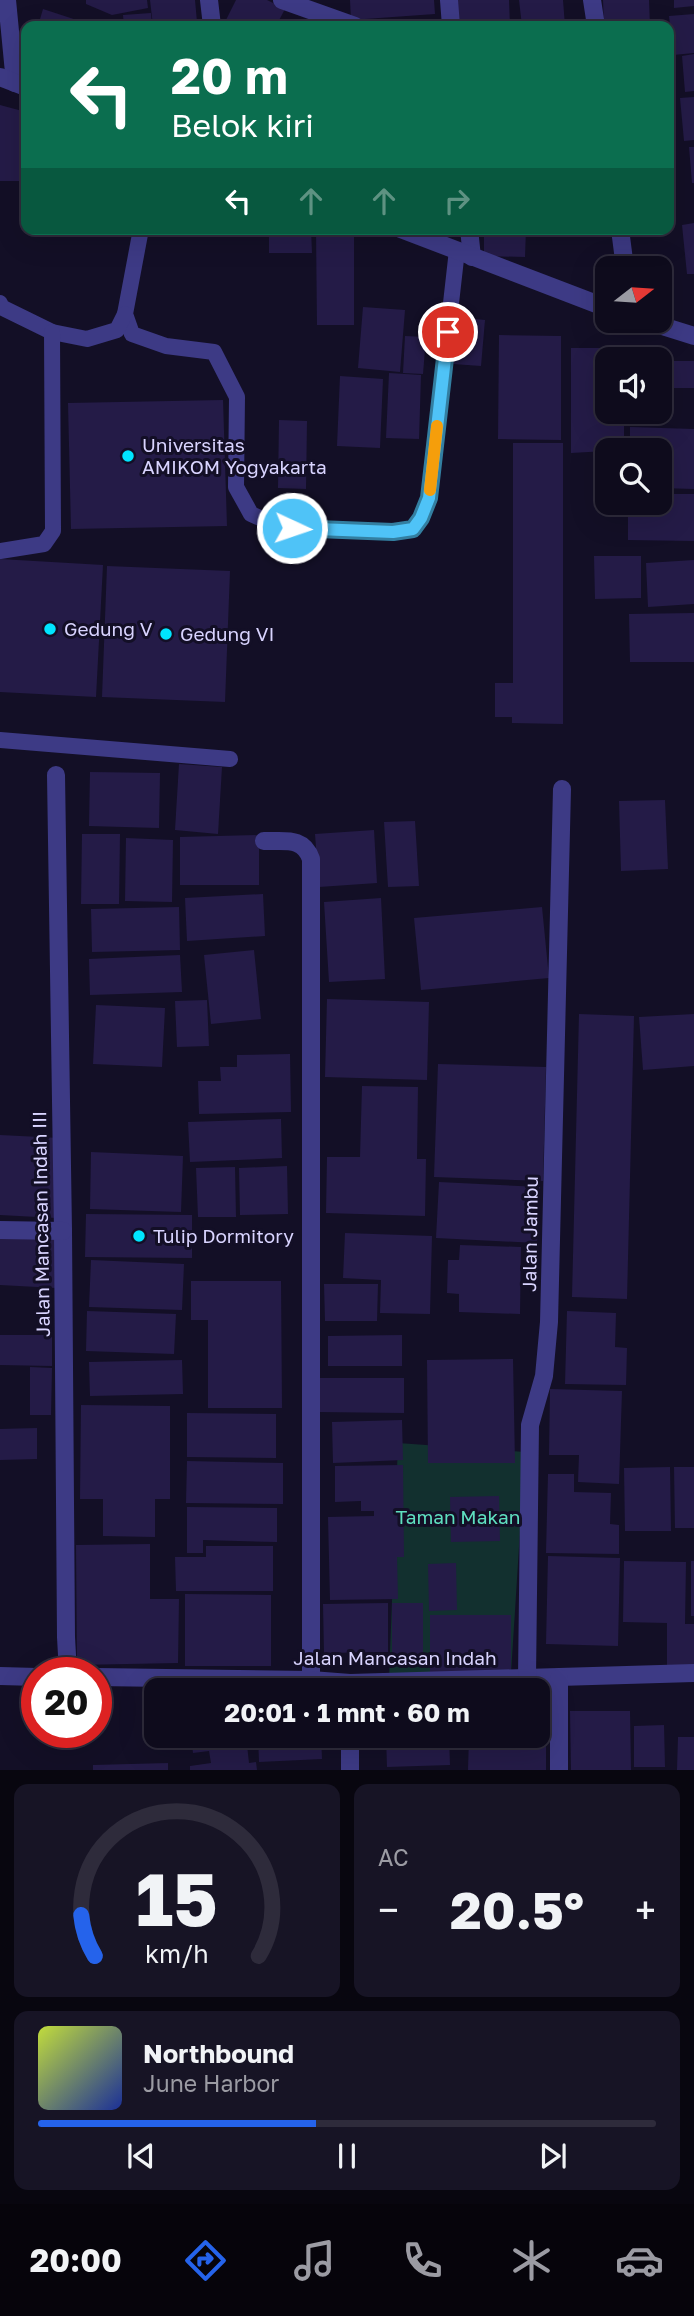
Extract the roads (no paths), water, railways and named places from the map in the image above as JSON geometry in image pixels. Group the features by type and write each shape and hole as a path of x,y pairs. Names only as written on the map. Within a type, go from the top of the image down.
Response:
{"street":[{"path":"7,0 14,82"},
{"path":"209,0 211,21"},
{"path":"282,0 341,21"},
{"path":"449,0 451,21"},
{"path":"592,0 595,21"},
{"path":"417,235 595,303"},
{"path":"465,253 468,235"},
{"path":"621,235 623,256"},
{"path":"672,329 694,336"},
{"name":"Jalan Mancasan Indah III","path":"56,775 67,1657"},
{"name":"Jalan Jambu","path":"527,1678 530,1425 544,1376 549,1322 562,789"},
{"path":"264,841 300,843 308,849 311,859 311,1678"},
{"path":"0,1230 63,1231"},
{"name":"Jalan Mancasan Indah","path":"550,1678 694,1673"},
{"path":"0,1676 21,1677"},
{"name":"Jalan Mancasan Indah","path":"112,1677 168,1678"},
{"path":"559,1678 559,1770"},
{"path":"350,1748 350,1770"}],"lane":[{"path":"0,303 1,307 51,332 87,339 117,330 125,314 140,235"},
{"path":"125,314 132,334 166,346 214,352 237,397 236,487 251,514 292,528 393,532 413,529 429,498 465,253"},
{"path":"0,551 44,544 53,531 51,332"},
{"path":"0,740 230,759"}],"place":[{"name":"Universitas AMIKOM Yogyakarta","path":"128,456"},
{"name":"Gedung V","path":"50,629"},
{"name":"Gedung VI","path":"166,634"},
{"name":"Tulip Dormitory","path":"139,1236"}],"park label":[{"name":"Taman Makan","path":"458,1517"}]}
